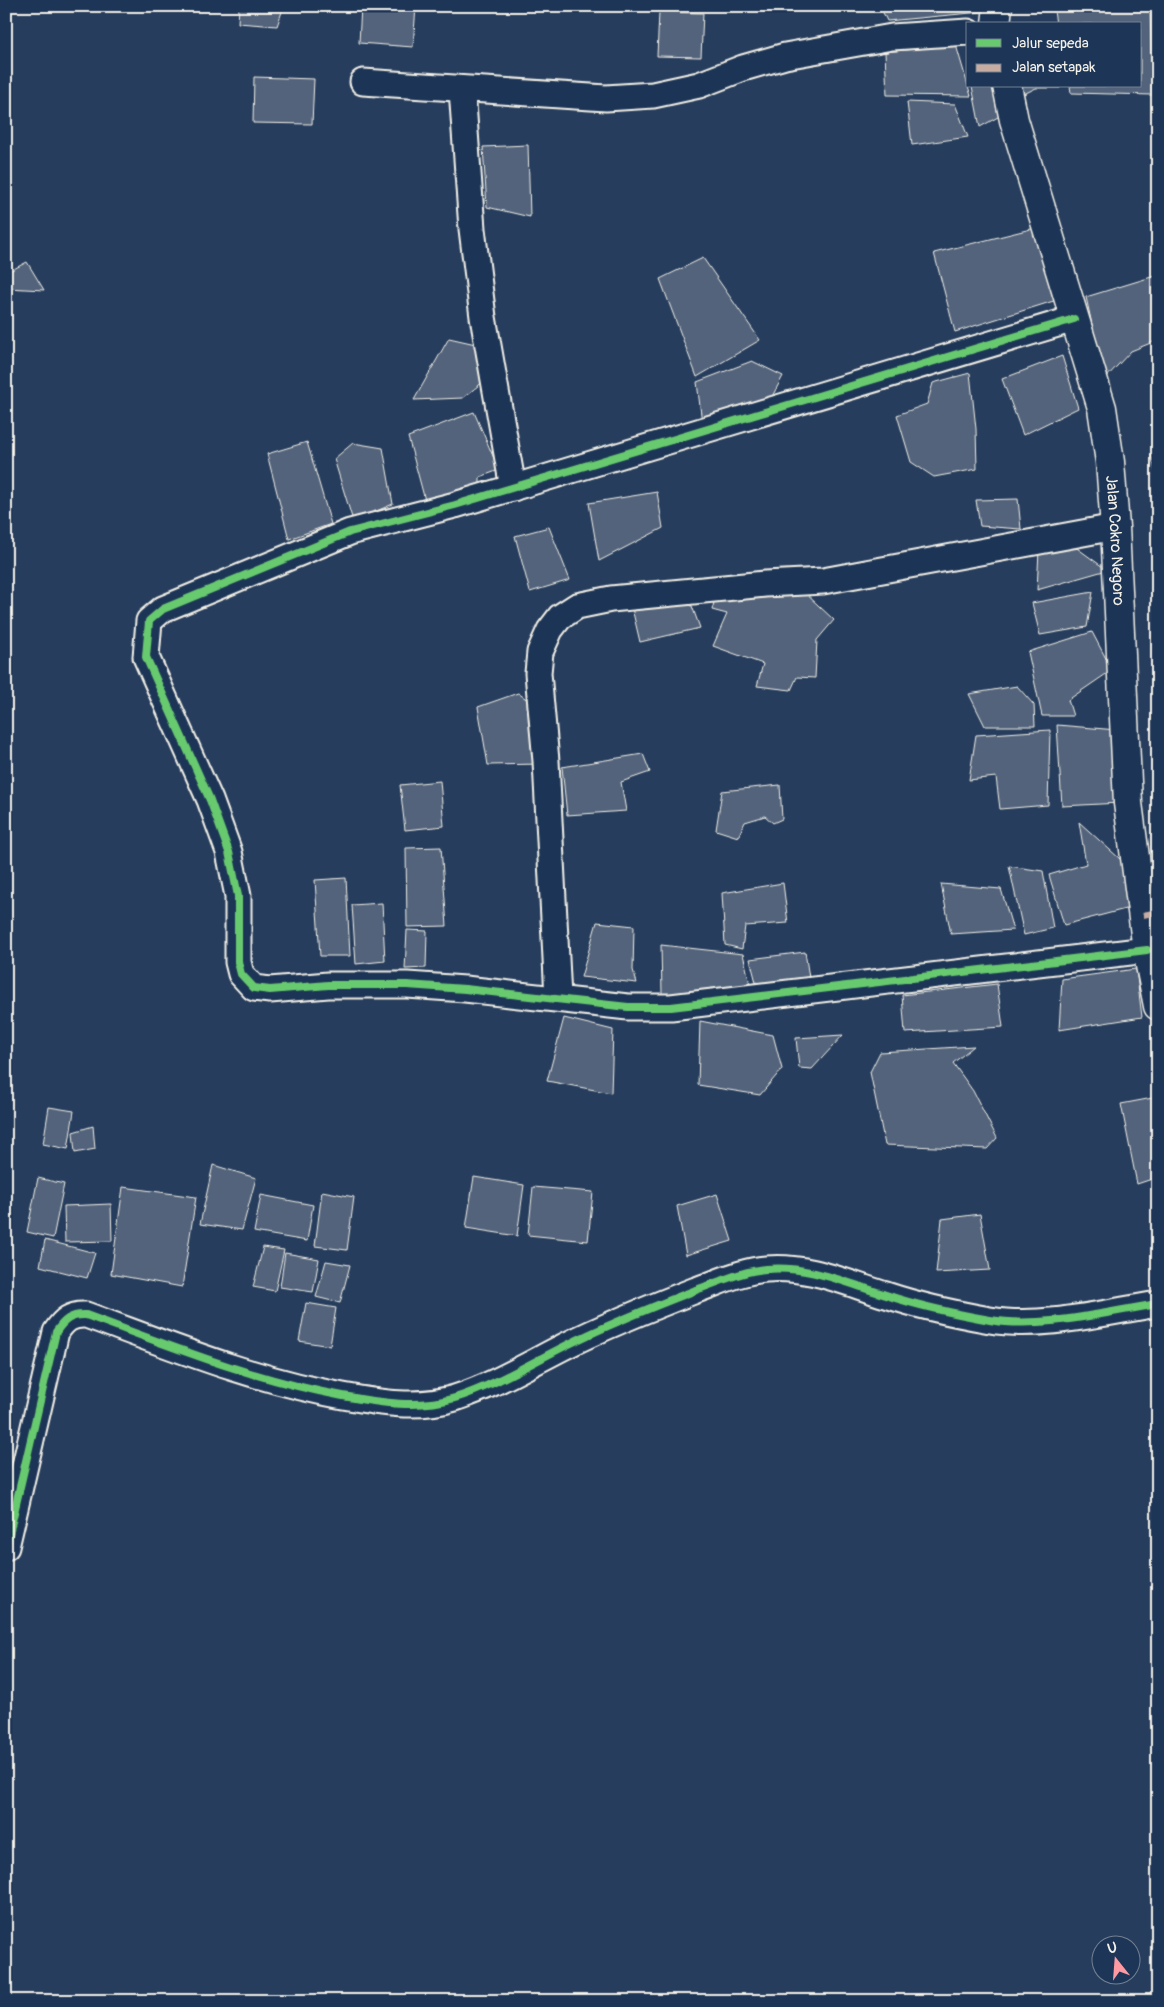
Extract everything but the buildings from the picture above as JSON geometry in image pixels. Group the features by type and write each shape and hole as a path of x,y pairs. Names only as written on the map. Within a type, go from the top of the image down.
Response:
{"street":[{"path":"996,22 998,6"},
{"path":"363,82 606,98 653,95 699,85 742,68 785,56 892,37 966,32"},
{"name":"Jalan Cokro Negoro","path":"1007,88 1014,120 1102,408 1110,462 1115,527 1128,803 1150,914 1147,950 1158,1006"},
{"path":"462,89 472,229 483,316 513,488"},
{"path":"1074,319 513,488 350,532 177,602 149,621 146,657 210,800 229,852 238,896 238,962 241,974 254,988 270,990 328,985 465,988 628,1007 701,1005 1147,950"},
{"path":"558,998 546,761 538,673 540,652 550,630 560,617 577,606 611,600 765,584 823,581 1115,527"},
{"path":"6,1546 56,1332 70,1316 86,1315 255,1376 295,1388 360,1400 425,1405 456,1398 619,1319 735,1276 762,1269 792,1267 810,1270 890,1297 992,1321 1034,1321 1158,1304"}],"marked path":[{"path":"1143,915 1158,912"}],"cycle path":[{"path":"1074,319 455,505 350,532 163,609 149,621 146,657 210,800 229,852 238,896 238,962 241,974 254,988 270,990 328,985 407,985 465,989 628,1007 671,1007 1147,950"},
{"path":"6,1547 56,1332 65,1321 76,1316 86,1315 181,1350 277,1381 357,1399 413,1404 441,1401 469,1393 498,1381 567,1345 615,1323 722,1280 757,1270 782,1268 812,1272 924,1306 977,1318 1010,1322 1052,1321 1158,1304"}]}
